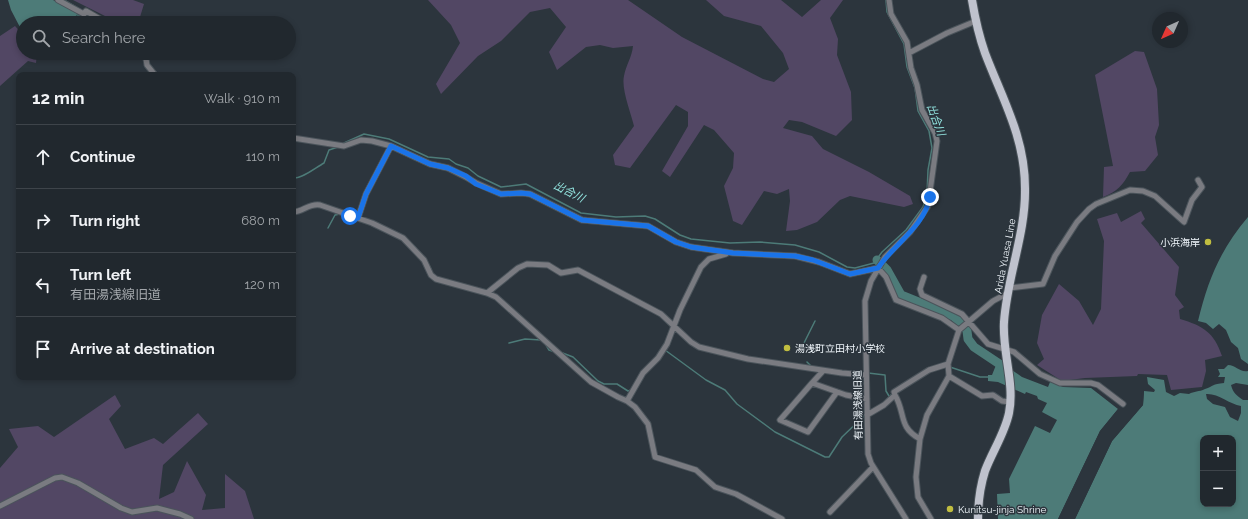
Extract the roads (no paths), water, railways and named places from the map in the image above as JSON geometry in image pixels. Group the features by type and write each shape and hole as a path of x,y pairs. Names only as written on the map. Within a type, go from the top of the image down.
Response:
{"main road":[{"name":"Arida Yuasa Line","path":"972,0 984,51 1014,122 1024,173 1025,205 1008,290 1004,325 1010,402 1006,424 982,483 978,519"}],"street":[{"path":"58,0 84,14 86,11 95,16"},
{"name":"有田湯浅線旧道","path":"889,0 891,14 905,38 911,68 917,85 920,105 937,141 930,197 924,213 914,228 888,253 878,268 871,281 865,302 868,454 873,467 906,519"},
{"path":"909,53 947,33 976,21"},
{"path":"146,60 147,65 153,72"},
{"path":"296,138 344,146 366,140 391,146 430,164 448,168 466,176 476,184 501,194 530,194 582,220 648,226 685,245 733,253 795,256 813,260 850,274 878,268 886,277 896,300 942,318 959,330"},
{"path":"358,218 366,194 391,146"},
{"path":"931,519 917,494 916,472 920,439 927,415 949,376 948,364 959,330 1008,290 1043,284 1051,262 1083,215 1096,204 1130,190 1143,191 1155,196 1184,222 1192,200 1202,187 1198,180"},
{"path":"296,211 315,204 358,218 407,241 424,260 431,275 436,280 487,293 496,297 591,382 627,401 646,421 655,457 696,470 715,487 736,494 782,519"},
{"path":"627,401 644,373 662,353 683,304 704,263 716,256 733,253"},
{"path":"487,293 518,268 527,264 548,265 561,273 578,270 661,314 691,342 704,348 748,359 769,361 823,371 866,375"},
{"path":"924,277 920,289 922,295 957,311 970,321 988,344 1005,353 1018,354 1043,376 1064,384 1091,383 1098,385 1123,404"},
{"path":"867,416 884,405 895,394 894,392 929,370 948,364"},
{"path":"823,371 780,420 808,432 837,392"},
{"path":"949,376 982,396 993,395 1002,401 1010,402"},
{"path":"812,383 837,392 867,399"},
{"path":"895,394 903,413 903,424 912,434 920,439"},
{"path":"830,512 873,467"},
{"path":"0,506 55,478 62,477 78,483 120,508 132,512 157,508 180,514 191,519"}],"waterway":[{"name":"出合川","path":"64,0 81,10"},
{"name":"出合川","path":"344,143 364,134 389,139 428,157 449,159 456,164 468,168 478,176 501,187 526,184 581,213 616,217 645,216 655,219 680,235 691,239 730,243 760,242 795,245 819,252 847,267 855,268 874,263 882,252 906,230 923,207 927,194 928,170 932,148 929,131 918,111 915,88 907,67 904,44 887,12 886,0"},
{"path":"77,15 82,15"},
{"name":"出合川","path":"148,60 150,66"},
{"name":"出合川","path":"296,178 324,163 329,150 338,147"},
{"path":"328,228 335,215 340,214"},
{"path":"405,237 416,248"},
{"name":"出合川","path":"877,260 887,270 901,295 953,316 963,324 967,331 968,339 974,347 1007,369"},
{"path":"427,262 431,269"},
{"path":"802,347 815,321"},
{"path":"509,343 525,339 541,340"},
{"path":"546,345 549,350 555,352"},
{"path":"665,350 706,380 725,390 737,404 775,432 825,457 829,457 842,437 865,415"},
{"path":"560,352 573,357 598,381 604,384 617,384 628,391 631,390"},
{"path":"807,362 811,366"},
{"path":"950,367 980,377 990,377"},
{"path":"868,373 885,375 886,391 889,396"},
{"path":"886,400 893,393"}],"place":[{"name":"小浜海岸","path":"1208,242"},
{"name":"湯浅町立田村小学校","path":"787,348"},
{"name":"Kunitsu-jinja Shrine","path":"950,509"}]}
